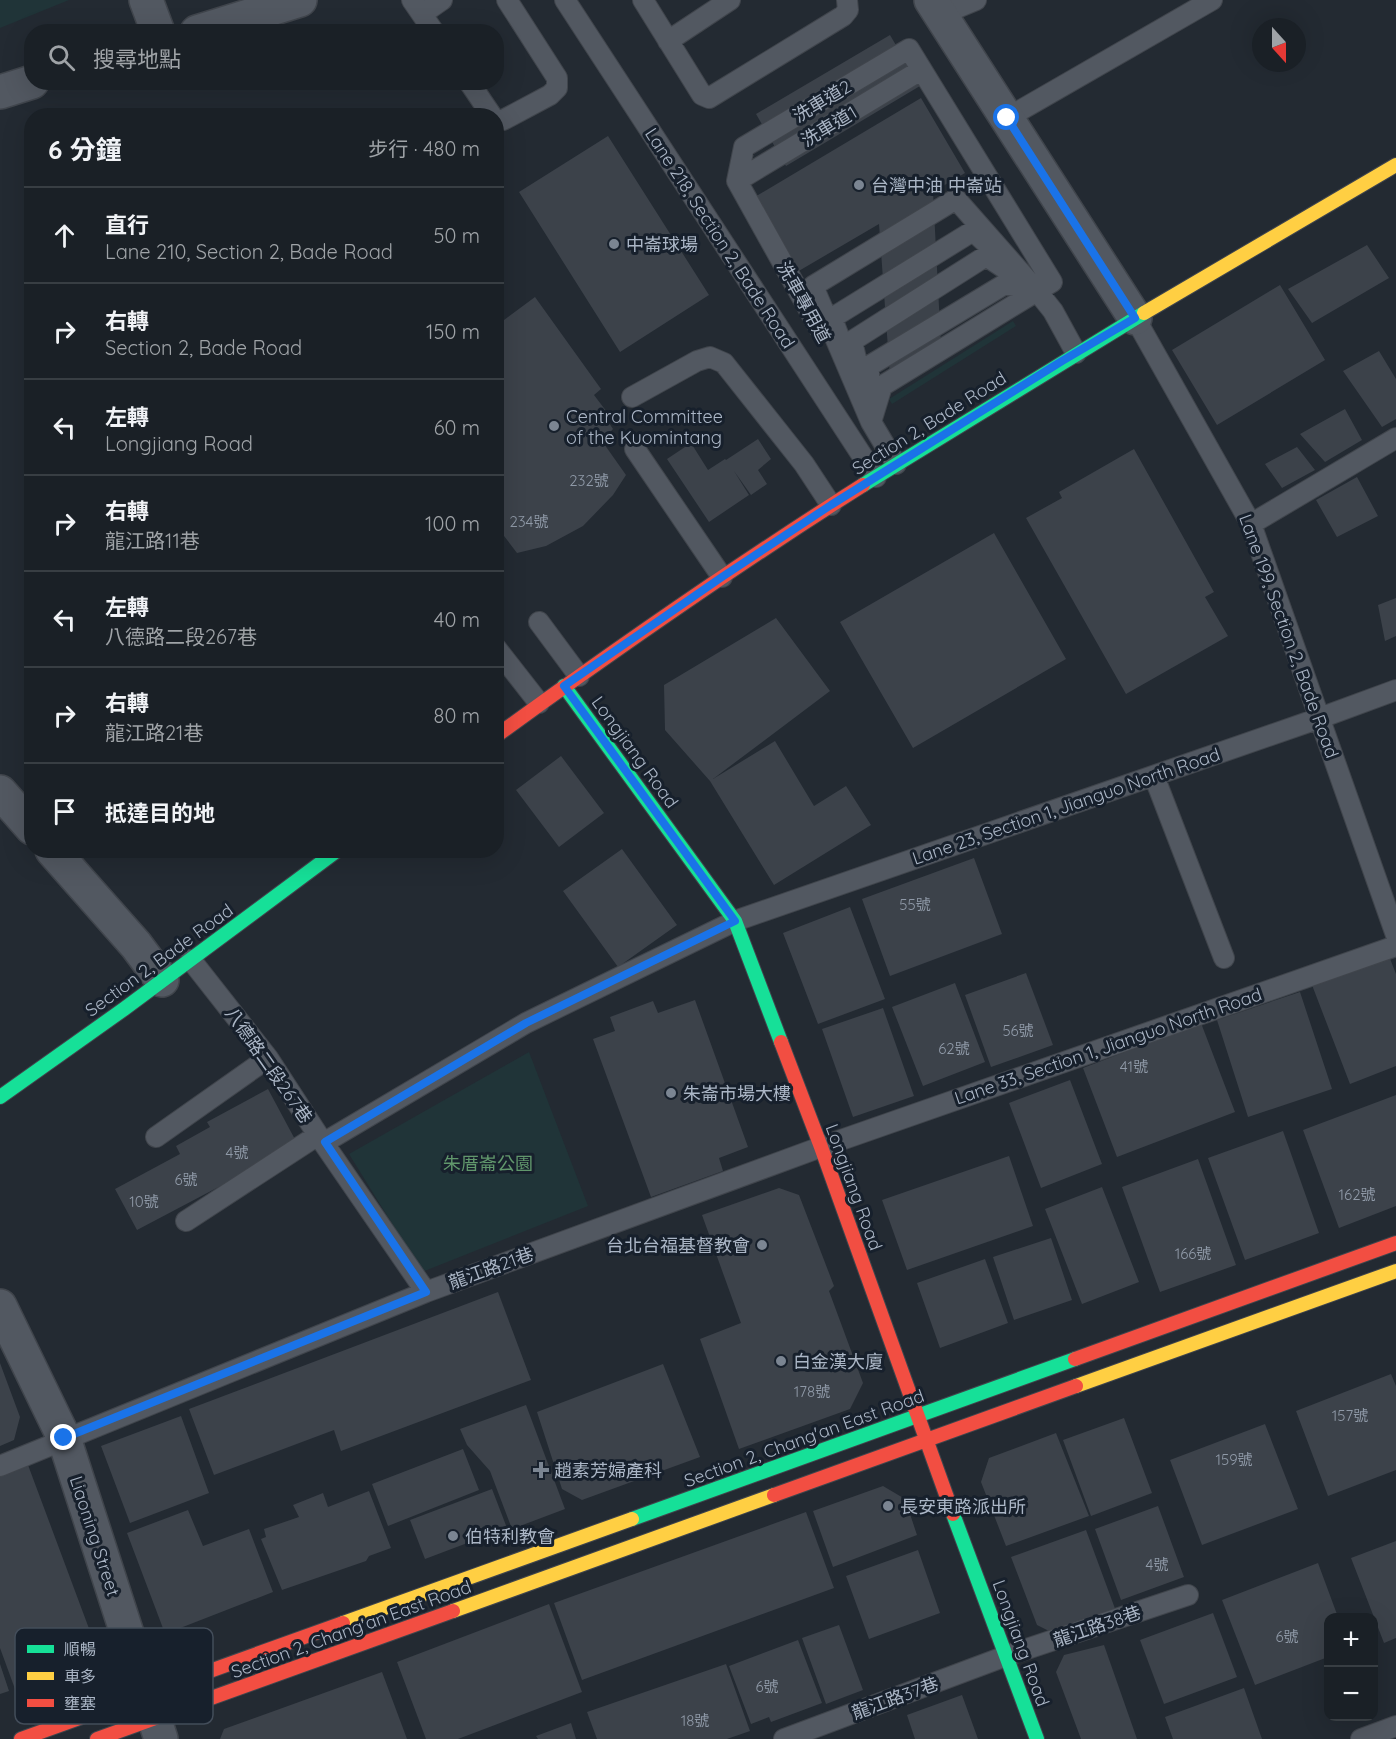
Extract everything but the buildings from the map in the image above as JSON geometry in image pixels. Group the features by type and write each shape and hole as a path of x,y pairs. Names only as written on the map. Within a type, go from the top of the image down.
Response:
{"street":[{"path":"146,0 155,24"},
{"path":"223,24 300,0"},
{"path":"935,7 1135,318"},
{"path":"0,92 24,84"},
{"name":"Section 2, Bade Road","path":"504,730 722,577 831,505 1076,353 1396,165"},
{"name":"Longjiang Road","path":"572,681 735,921 821,1147 1037,1739"},
{"path":"0,792 24,819"},
{"path":"59,858 136,945 162,981"},
{"name":"Section 2, Bade Road","path":"0,1097 191,960 327,858"},
{"name":"Section 2, Chang'an East Road","path":"213,1694 918,1416 1396,1243"},
{"name":"Section 2, Chang'an East Road","path":"213,1696 1396,1271"},
{"name":"Liaoning Street","path":"0,1306 64,1438 125,1628"},
{"name":"Section 2, Chang'an East Road","path":"21,1739 112,1724"},
{"name":"Section 2, Chang'an East Road","path":"97,1739 136,1724"}],"lane":[{"path":"429,24 417,7 442,0"},
{"path":"504,119 549,95 557,88 557,78 507,0"},
{"name":"Lane 218, Section 2, Bade Road","path":"565,0 876,477"},
{"path":"642,0 702,95 709,98 843,16 848,10 847,0"},
{"path":"668,41 730,0"},
{"path":"935,7 976,0"},
{"path":"1007,118 1212,0"},
{"name":"洗車道1","path":"737,182 921,70 1052,282 1037,291"},
{"path":"474,90 487,108"},
{"name":"洗車專用道","path":"737,182 871,422"},
{"path":"896,464 871,422 813,286 956,199 1053,311 1076,353"},
{"path":"871,422 832,318 973,231 1037,291"},
{"path":"871,422 852,341 986,256 1037,291"},
{"path":"871,422 882,386 1037,291"},
{"name":"Lane 199, Section 2, Bade Road","path":"1135,318 1251,524 1396,935"},
{"path":"632,398 697,361 710,357 724,363 804,464 831,505"},
{"path":"1251,524 1396,438"},
{"path":"634,450 722,577"},
{"path":"539,622 572,681"},
{"path":"504,658 539,704"},
{"name":"Lane 23, Section 1, Jianguo North Road","path":"186,1221 321,1139 526,1023 735,921 1396,690"},
{"path":"1154,776 1224,958"},
{"name":"Lane 33, Section 1, Jianguo North Road","path":"821,1147 1396,946"},
{"name":"八德路二段267巷","path":"191,960 268,1058 426,1292"},
{"path":"156,1137 268,1058"},
{"name":"龍江路21巷","path":"0,1466 426,1292 821,1147"},
{"name":"龍江路38巷","path":"1006,1656 1188,1595"},
{"name":"龍江路37巷","path":"784,1739 1006,1656"},
{"path":"1361,1739 1396,1726"}],"green space":[{"path":"0,0 69,0 0,28"},
{"path":"1013,321 1016,326 892,404 889,399"},
{"name":"朱厝崙公園","path":"529,1052 588,1206 422,1272 349,1154"}],"traffic: fast":[{"path":"863,485 1144,313"},
{"path":"564,686 735,921 781,1042"},
{"path":"0,1097 124,1009 327,858"},
{"path":"632,1519 1075,1359"},
{"path":"953,1514 1037,1739"}],"traffic: slow":[{"path":"1144,313 1396,165"},
{"path":"1076,1386 1396,1271"},
{"path":"453,1611 774,1495"},
{"path":"343,1623 632,1519"}],"traffic: jam":[{"path":"504,730 770,545 863,485"},
{"path":"781,1042 953,1514"},
{"path":"1075,1359 1396,1243"},
{"path":"774,1495 1076,1386"},
{"path":"213,1697 453,1611"},
{"path":"213,1670 343,1623"},
{"path":"21,1739 63,1724"},
{"path":"97,1739 139,1724"}],"place":[{"name":"台灣中油 中崙站","path":"859,185"},
{"name":"中崙球場","path":"614,244"},
{"name":"Central Committee of the Kuomintang","path":"554,426"},
{"name":"朱崙市場大樓","path":"671,1093"},
{"name":"台北台福基督教會","path":"762,1245"},
{"name":"白金漢大廈","path":"781,1361"},
{"name":"趙素芳婦產科","path":"541,1470"},
{"name":"長安東路派出所","path":"888,1506"},
{"name":"伯特利教會","path":"453,1536"}],"route":[{"path":"64,1438 426,1292 325,1142 526,1023 735,921 564,686 831,505 1135,318 1007,118"}]}
